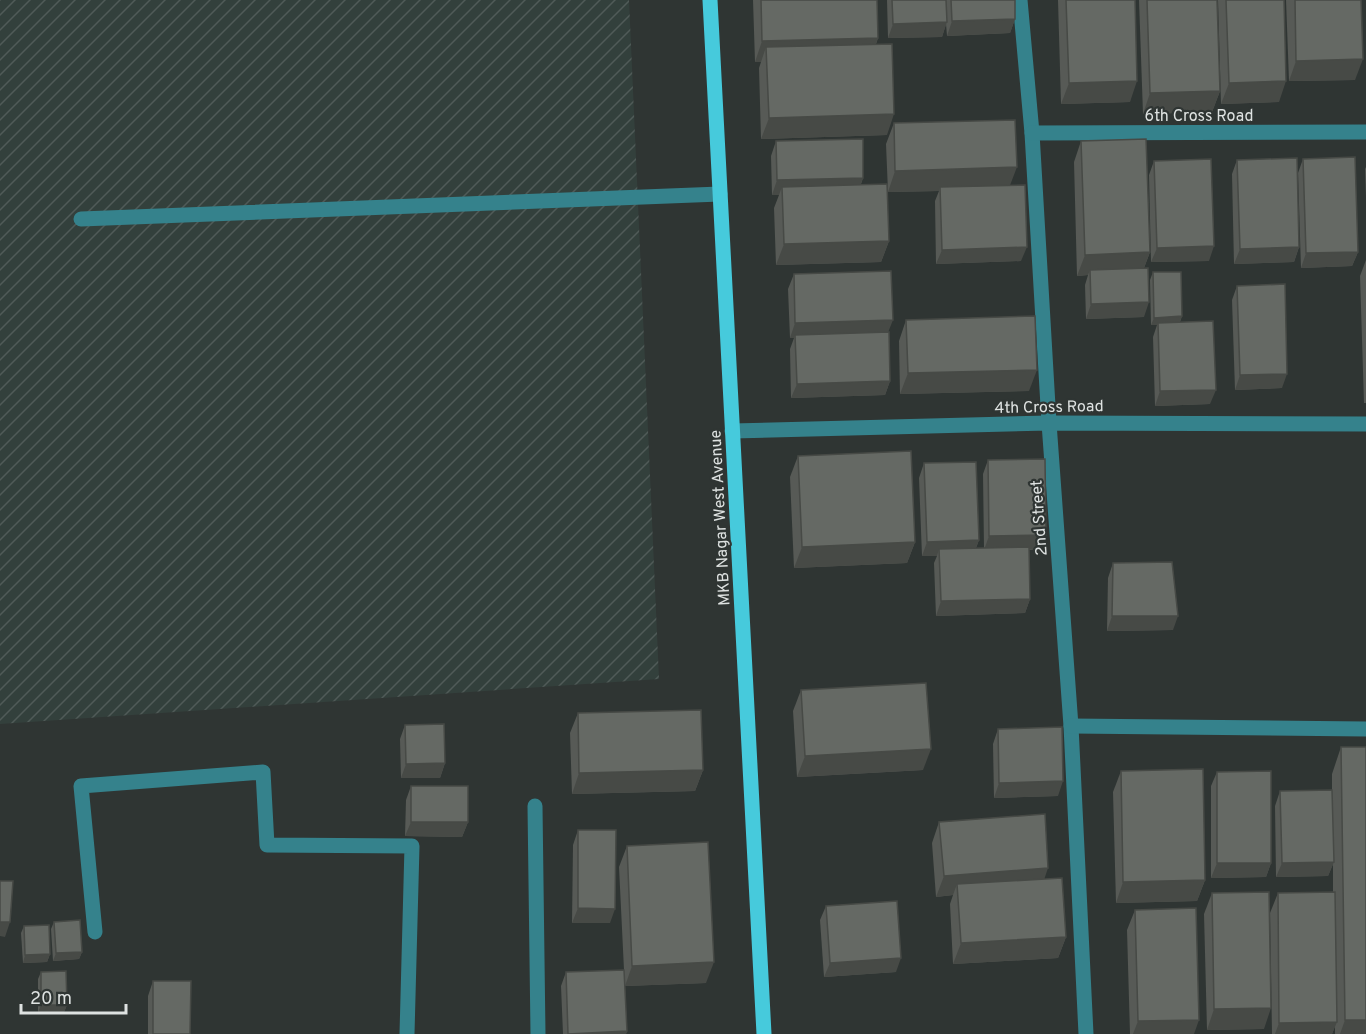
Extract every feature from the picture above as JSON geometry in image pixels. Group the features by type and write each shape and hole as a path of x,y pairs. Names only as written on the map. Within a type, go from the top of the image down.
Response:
{"main road":[{"name":"MKB Nagar West Avenue","path":"710,0 764,1034"}],"street":[{"name":"2nd Street","path":"1020,0 1032,133 1049,423 1071,726 1086,1034"},
{"name":"6th Cross Road","path":"1032,133 1366,132"},
{"path":"81,219 720,194"},
{"name":"4th Cross Road","path":"732,431 1049,423 1366,424"},
{"path":"1071,726 1366,729"},
{"path":"95,932 81,786 263,772 267,845 412,846 407,1034"},
{"path":"535,806 538,1034"}],"shaded area":[{"path":"0,0 629,0 659,679 0,724"}],"building":[{"path":"761,0 877,0 878,38 762,41"},
{"path":"892,0 946,0 947,22 893,24"},
{"path":"951,0 1015,0 1015,19 952,21"},
{"path":"1066,0 1135,0 1137,81 1069,83"},
{"path":"1147,0 1217,0 1220,91 1150,93"},
{"path":"1226,0 1284,0 1286,81 1229,83"},
{"path":"1295,0 1361,0 1363,59 1296,61"},
{"path":"892,44 894,114 769,118 766,47"},
{"path":"1015,120 1017,167 895,171 894,123"},
{"path":"863,139 863,178 777,180 776,141"},
{"path":"1146,139 1150,252 1085,255 1081,141"},
{"path":"1355,157 1358,252 1306,253 1303,159"},
{"path":"1297,158 1299,247 1240,249 1237,160"},
{"path":"1211,159 1214,246 1157,248 1154,161"},
{"path":"887,184 889,241 784,244 782,187"},
{"path":"1025,185 1027,247 942,250 940,187"},
{"path":"1148,268 1149,302 1091,304 1090,270"},
{"path":"891,271 893,320 795,323 794,274"},
{"path":"1153,272 1181,272 1182,316 1154,318"},
{"path":"1285,284 1287,374 1240,375 1237,286"},
{"path":"1035,316 1037,370 908,373 906,320"},
{"path":"1213,321 1216,390 1160,391 1158,323"},
{"path":"889,332 890,381 797,384 795,335"},
{"path":"911,451 915,542 802,547 798,456"},
{"path":"1045,459 1046,535 989,536 988,460"},
{"path":"976,462 979,540 927,542 924,463"},
{"path":"1029,547 1030,599 941,601 939,549"},
{"path":"1172,562 1178,616 1112,616 1113,563"},
{"path":"926,683 931,749 805,756 801,690"},
{"path":"701,710 703,770 579,773 578,713"},
{"path":"444,724 445,763 406,764 405,725"},
{"path":"1062,727 1063,781 999,783 998,729"},
{"path":"1341,747 1366,747 1366,1020 1345,1020"},
{"path":"1203,769 1205,880 1123,882 1121,771"},
{"path":"1271,771 1271,863 1217,863 1217,772"},
{"path":"411,786 468,786 468,822 411,822"},
{"path":"1332,790 1334,862 1282,863 1280,791"},
{"path":"1045,814 1048,868 944,876 939,822"},
{"path":"578,830 616,830 615,909 578,908"},
{"path":"708,842 714,962 632,966 627,846"},
{"path":"1062,878 1066,937 961,943 957,884"},
{"path":"0,881 13,881 10,922 0,922"},
{"path":"1269,892 1271,1008 1214,1009 1212,893"},
{"path":"1335,892 1337,1022 1279,1023 1278,893"},
{"path":"897,901 901,958 830,963 826,906"},
{"path":"1196,908 1199,1020 1138,1021 1135,910"},
{"path":"80,920 82,952 56,953 54,922"},
{"path":"49,925 50,954 25,955 24,926"},
{"path":"624,970 627,1031 568,1034 566,972"},
{"path":"66,971 67,1005 41,1005 41,972"},
{"path":"153,981 191,981 190,1034 153,1034"}]}
